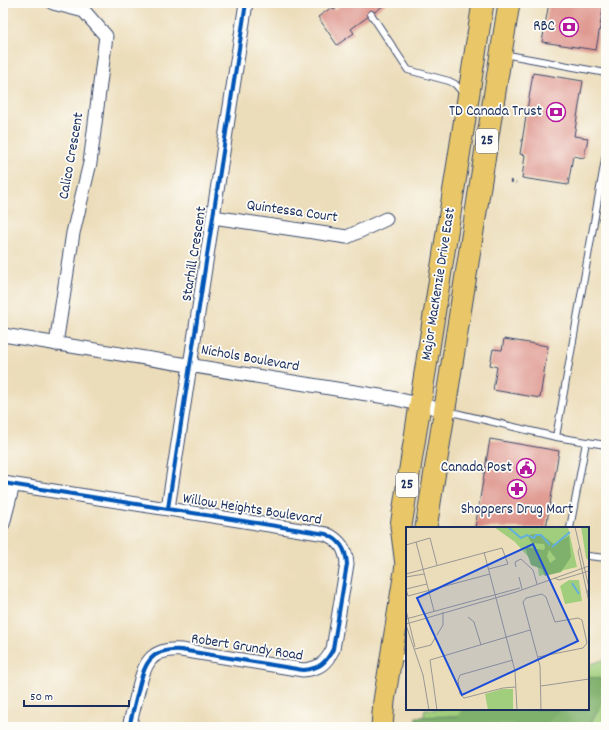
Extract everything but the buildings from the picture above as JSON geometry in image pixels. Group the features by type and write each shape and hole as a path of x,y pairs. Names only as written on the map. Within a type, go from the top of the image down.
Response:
{"main road":[{"name":"Major MacKenzie Drive East","path":"426,527 444,410 480,106 483,3"},
{"name":"Major MacKenzie Drive East","path":"406,558 401,526 419,404 480,106 501,54 509,3"},
{"name":"Major MacKenzie Drive East","path":"382,727 384,701 400,657 406,577"}],"street":[{"name":"Calico Crescent","path":"53,3 84,11 106,36 90,163 73,233 56,344"},
{"name":"Starhill Crescent","path":"168,508 246,3"},
{"name":"Quintessa Court","path":"213,217 347,237 386,219"},
{"name":"Nichols Boulevard","path":"3,335 392,398 444,410"},
{"name":"Willow Heights Boulevard","path":"8,484 326,534 335,538 341,544 346,554"},
{"path":"3,524 8,484"},
{"name":"Robert Grundy Road","path":"129,727 143,668 150,659 160,653 170,650 180,650 303,670 322,666 328,658 332,648 347,564 346,554"}],"lane":[{"path":"371,14 408,70 455,84 480,106"},
{"path":"501,54 606,73"},
{"path":"556,437 606,154"},
{"path":"444,410 556,437 606,445"},
{"path":"570,527 586,442"},
{"path":"589,556 606,558"}],"path":[{"path":"510,181 516,182"}],"green space":[{"path":"606,659 606,727 422,727 425,710 589,710 589,665"},
{"path":"589,677 606,680 606,697 588,727 415,727 416,717 458,716 463,710 589,710"}],"cycle path":[{"path":"168,508 246,3"},
{"path":"3,483 326,534 339,542 344,549 347,564 333,649 325,662 318,667 303,670 181,650 162,652 155,655 146,666 140,682 129,727"}],"place":[{"name":"RBC","path":"569,27"},
{"name":"TD Canada Trust","path":"556,112"},
{"name":"Canada Post","path":"526,468"},
{"name":"Shoppers Drug Mart","path":"517,489"}]}
